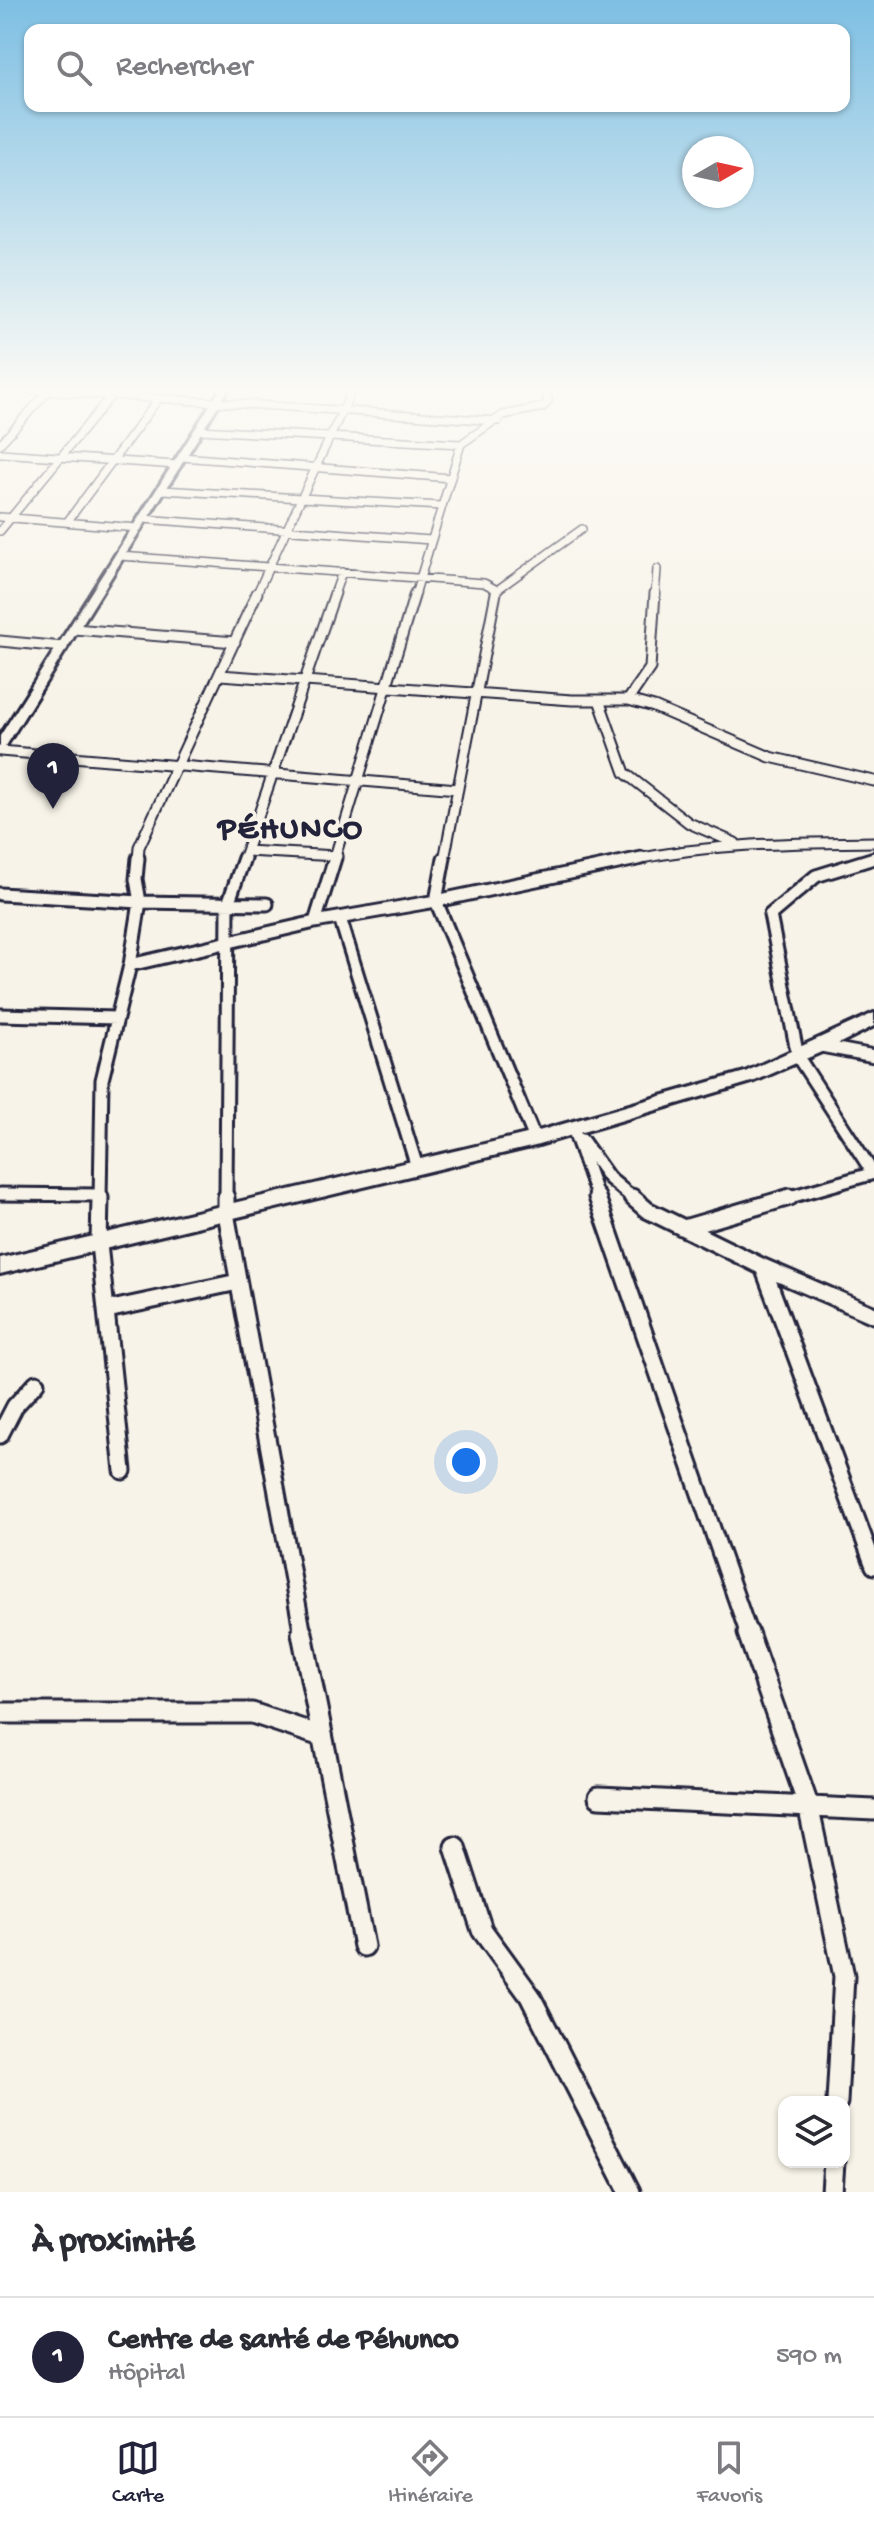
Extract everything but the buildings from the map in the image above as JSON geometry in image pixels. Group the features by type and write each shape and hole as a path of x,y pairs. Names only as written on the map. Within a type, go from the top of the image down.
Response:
{"main road":[{"path":"0,748 162,490"},
{"path":"0,1266 535,1139 749,1077 798,1057 874,1019"}],"street":[{"path":"0,531 33,490"},
{"path":"67,522 91,490"},
{"path":"167,490 441,506"},
{"path":"123,1471 99,1244 102,1080 130,965 140,902 136,879 139,847 303,490"},
{"path":"315,922 447,490"},
{"path":"0,517 431,540"},
{"path":"535,1139 436,901 497,590 582,529"},
{"path":"120,556 484,583 497,590"},
{"path":"628,700 650,668 657,569"},
{"path":"342,572 228,904 226,1213 321,1736 364,1946"},
{"path":"74,629 235,642"},
{"path":"0,641 63,647"},
{"path":"220,675 628,700 654,707 770,757 874,781"},
{"path":"599,700 625,773 689,823 737,844"},
{"path":"0,748 177,767 458,789"},
{"path":"130,965 315,922 436,901 675,851 737,844 874,842"},
{"path":"246,851 337,856"},
{"path":"684,1228 873,1173 798,1057 770,915 816,876 874,858"},
{"path":"0,894 140,902 267,904"},
{"path":"340,918 417,1167"},
{"path":"0,1015 117,1018"},
{"path":"821,1046 874,1056"},
{"path":"573,1128 609,1178 647,1210 763,1267 874,1315"},
{"path":"573,1128 808,1805 844,1976 837,2096"},
{"path":"0,1194 100,1195"},
{"path":"763,1267 874,1566"},
{"path":"107,1310 238,1282"},
{"path":"0,1435 15,1406 36,1383"},
{"path":"0,1713 252,1713 321,1736"},
{"path":"599,1797 874,1810"},
{"path":"455,1847 482,1930 530,1996 630,2192"},
{"path":"832,2192 834,2168"}],"place":[{"name":"Centre de santé de Péhunco","path":"53,809"}],"district":[{"name":"PÉHUNCO","path":"291,826"}]}
